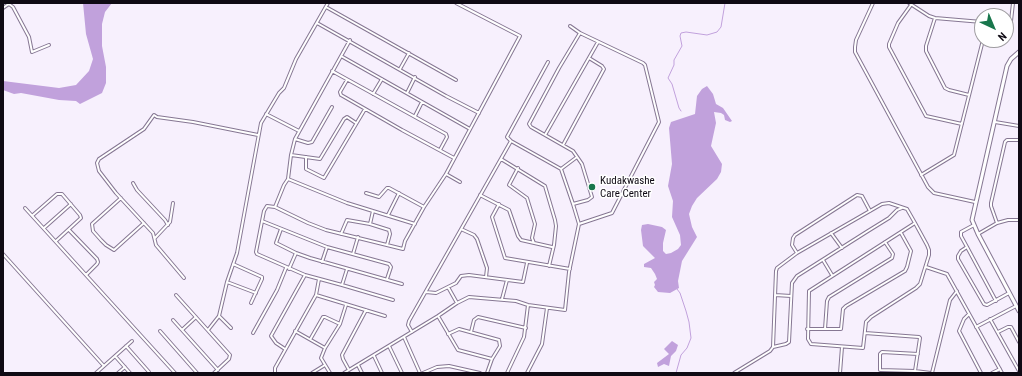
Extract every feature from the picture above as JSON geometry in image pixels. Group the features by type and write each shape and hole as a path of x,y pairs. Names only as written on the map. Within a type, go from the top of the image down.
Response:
{"street":[{"path":"3,8 10,3 13,7 29,37 32,52 49,44"},
{"path":"208,330 219,316 227,282 237,253 261,123 279,93 284,88 296,59 328,3"},
{"path":"393,300 305,275 256,253 264,211 267,206 275,207 308,223 341,234 402,249 414,224 446,174 520,36 456,3"},
{"path":"874,3 856,40 855,52 928,187 934,193 975,202"},
{"path":"962,124 926,116 889,47 889,44 898,23 910,4 935,18 974,21"},
{"path":"326,6 456,80"},
{"path":"935,18 926,46 926,52 945,88 969,95"},
{"path":"317,23 479,112"},
{"path":"570,26 580,34 644,64 659,122 612,213 579,224"},
{"path":"573,204 588,200 592,197 583,167 573,151 545,136 529,124 559,68 580,34"},
{"path":"275,207 288,179 295,139 350,40"},
{"path":"545,136 598,42"},
{"path":"921,175 954,155 981,48"},
{"path":"1019,52 1012,57 1008,63 972,216 978,234 1019,310"},
{"path":"400,69 409,53"},
{"path":"341,56 470,128"},
{"path":"563,145 604,69 602,66 589,58"},
{"path":"344,373 457,303 471,297 518,301 528,305 565,310 570,269 579,224 573,204 561,169 511,141 507,137 548,62"},
{"path":"332,71 446,134 447,137 440,150"},
{"path":"407,93 415,77"},
{"path":"347,79 340,92 341,95 454,158"},
{"path":"373,94 382,79"},
{"path":"415,116 422,102"},
{"path":"295,139 308,143 312,142 332,107"},
{"path":"306,157 306,169 324,178 365,109"},
{"path":"266,114 299,131"},
{"path":"184,278 156,245 153,233 121,198 100,171 98,163 99,159 144,129 154,115 157,117 193,122 258,135"},
{"path":"291,155 320,159 344,119 347,118 356,123"},
{"path":"995,122 1019,126"},
{"path":"997,223 990,203 1005,142 1007,140 1019,140"},
{"path":"412,332 408,325 409,321 511,141"},
{"path":"561,169 577,157"},
{"path":"501,159 518,168 545,186 556,222 549,266"},
{"path":"518,168 509,185 527,198 535,224 532,238 534,244"},
{"path":"446,174 460,182"},
{"path":"288,179 347,203 414,224"},
{"path":"133,183 136,190 168,225"},
{"path":"366,193 379,197 388,188 424,207"},
{"path":"388,215 399,193"},
{"path":"33,215 57,194 62,194 71,204 80,215 80,218 56,241"},
{"path":"480,195 509,210 519,238 523,241 552,247"},
{"path":"797,252 792,245 795,235 857,195 862,196 870,210"},
{"path":"121,198 92,224 93,230 101,240 114,250 144,223"},
{"path":"155,238 168,225 173,203"},
{"path":"773,347 776,270 781,264 797,252 885,203 907,209 915,223 929,250 926,267 918,286 870,318 865,324 864,348 811,344 808,339 809,291 915,223"},
{"path":"44,228 71,204"},
{"path":"499,204 492,217 504,258 570,269"},
{"path":"734,373 770,351 773,347 789,342 792,283 795,278 889,218 897,210 903,207"},
{"path":"25,208 33,215 175,373"},
{"path":"370,224 373,211"},
{"path":"341,234 347,220 370,224 389,230 390,234 386,245"},
{"path":"978,234 997,223 1008,220 1019,220"},
{"path":"262,221 327,247 389,264 390,266 387,279"},
{"path":"974,225 961,232 961,236 996,301"},
{"path":"281,229 276,243 296,253 322,262 402,284"},
{"path":"461,229 474,235 477,239 487,270 486,276"},
{"path":"69,230 97,259 97,264 86,275"},
{"path":"831,233 842,248"},
{"path":"808,329 841,329 843,309 846,306 907,269 911,251 901,233"},
{"path":"353,254 358,237"},
{"path":"825,330 827,301 829,297 892,258 893,254 886,242"},
{"path":"322,262 327,247"},
{"path":"967,248 961,251 958,259 984,304 987,305 1009,293"},
{"path":"252,333 296,253"},
{"path":"3,254 104,366"},
{"path":"823,260 832,275"},
{"path":"426,292 436,293 456,283 462,276 469,275 523,282 527,263"},
{"path":"233,264 260,276 262,280 251,303"},
{"path":"926,267 946,273 1002,373"},
{"path":"342,285 347,269"},
{"path":"286,349 276,343 271,336 305,275"},
{"path":"276,373 275,368 316,295 320,279"},
{"path":"502,299 506,280"},
{"path":"227,282 256,293"},
{"path":"448,287 457,303"},
{"path":"918,354 883,352 880,354 880,370 932,373 950,300 957,291"},
{"path":"176,295 230,355 230,359 214,373"},
{"path":"316,295 385,316"},
{"path":"775,295 791,296"},
{"path":"330,373 321,355 340,324 346,305"},
{"path":"507,373 524,337 528,305"},
{"path":"976,326 1016,306"},
{"path":"528,373 542,344 547,308"},
{"path":"349,370 342,355 366,310"},
{"path":"970,314 964,319 959,331 981,373"},
{"path":"219,316 231,328"},
{"path":"438,316 460,351 492,359"},
{"path":"182,330 196,317"},
{"path":"310,339 325,317 340,324"},
{"path":"471,332 474,320 478,317 526,328"},
{"path":"990,319 1019,371"},
{"path":"173,320 218,370"},
{"path":"998,332 1011,327 1019,342"},
{"path":"448,334 458,329 499,340 500,346 492,359 487,373"},
{"path":"160,331 197,373"},
{"path":"295,331 325,348"},
{"path":"865,333 919,337 918,354 914,371"},
{"path":"404,337 420,373"},
{"path":"96,373 132,341"},
{"path":"126,346 149,372 148,373"},
{"path":"389,346 402,373"},
{"path":"840,373 842,347"},
{"path":"373,355 382,373"},
{"path":"115,356 130,373"},
{"path":"312,373 325,365"},
{"path":"358,365 362,373"},
{"path":"424,373 439,366 480,373"},
{"path":"118,373 125,367"},
{"path":"992,373 1000,369"}],"shaded area":[{"path":"83,3 112,3 105,12 102,24 102,46 106,67 106,83 102,93 80,104 76,101 59,100 21,93 14,94 3,90 3,81 59,88 76,85 89,71 93,59 86,34"},
{"path":"707,86 713,94 716,104 723,108 732,121 730,122 725,120 724,115 721,113 714,112 716,123 711,146 722,164 721,172 717,179 697,198 689,214 692,227 697,237 682,261 678,281 679,288 670,293 658,292 654,287 654,282 657,279 655,274 651,268 644,267 644,264 655,258 643,246 641,230 642,225 648,224 662,227 666,230 663,251 666,254 678,249 681,245 680,235 672,217 673,201 668,186 672,164 669,128 671,122 695,114 697,96 702,89"},
{"path":"672,341 678,345 676,351 671,356 669,366 664,364 658,367 657,363 669,354 664,349"}],"waterway":[{"path":"681,111 672,84 668,78 674,65 674,60 682,46 680,36 681,33 686,32 707,35 717,32 721,27 725,3"},
{"path":"676,373 681,355 687,348 691,338 686,311 680,293 677,289"}],"place":[{"name":"Kudakwashe Care Center","path":"592,187"}]}
